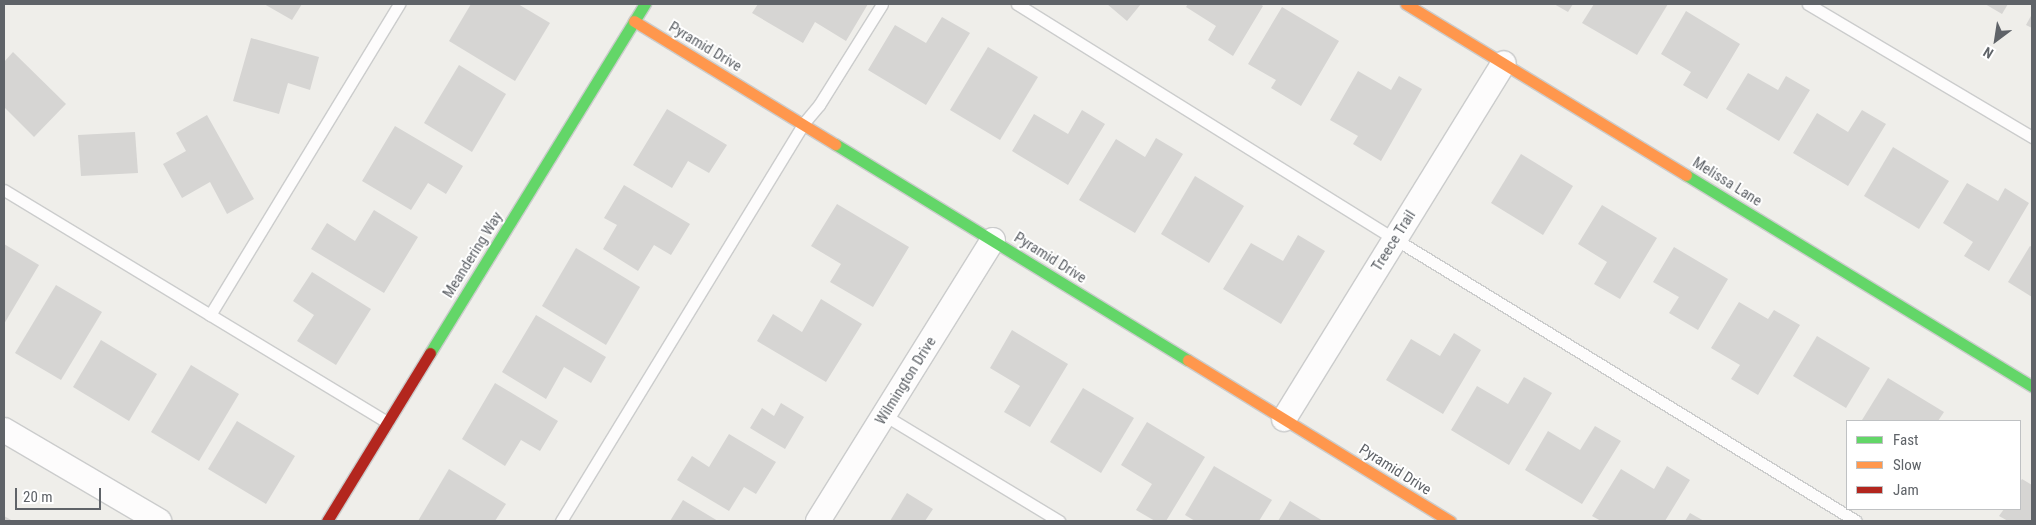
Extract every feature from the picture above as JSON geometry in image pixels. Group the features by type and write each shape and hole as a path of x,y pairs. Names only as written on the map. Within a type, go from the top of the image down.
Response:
{"street":[{"name":"Meandering Way","path":"327,521 645,4"},
{"name":"Melissa Lane","path":"1406,4 2032,386"},
{"name":"Pyramid Drive","path":"634,21 1450,521"},
{"name":"Treece Trail","path":"1284,418 1504,63"},
{"name":"Wilmington Drive","path":"818,521 993,240"},
{"path":"4,430 159,521"}],"lane":[{"path":"210,315 398,4"},
{"path":"561,521 804,124 819,105 882,4"},
{"path":"1017,4 1395,240 1856,521"},
{"path":"1808,4 2032,137"},
{"path":"4,190 388,423"},
{"path":"884,415 1059,521"}],"building":[{"path":"264,4 302,4 292,20"},
{"path":"471,4 518,4 550,23 515,81 449,41"},
{"path":"758,4 868,4 846,41 815,22 803,43 752,13"},
{"path":"1107,4 1141,4 1127,21"},
{"path":"1188,4 1260,4 1263,6 1233,56 1208,40 1216,26 1186,7"},
{"path":"1554,4 1573,4 1568,12"},
{"path":"1594,4 1668,4 1637,55 1582,23"},
{"path":"1985,4 2008,4 2002,14"},
{"path":"1282,7 1339,41 1301,106 1271,88 1276,80 1248,64"},
{"path":"1686,11 1740,44 1707,99 1683,85 1691,72 1661,54"},
{"path":"2032,14 2032,28 2026,25"},
{"path":"942,17 970,33 926,105 868,70 895,25 926,43"},
{"path":"251,38 319,57 310,90 288,83 279,114 233,101"},
{"path":"988,47 1038,77 1000,140 950,110"},
{"path":"13,52 66,104 34,137 4,107 4,62"},
{"path":"459,65 506,94 472,152 424,123"},
{"path":"1358,71 1391,90 1399,76 1422,89 1381,161 1353,144 1358,136 1330,120"},
{"path":"1748,73 1778,90 1786,76 1810,90 1779,141 1726,109"},
{"path":"667,109 727,145 709,173 688,161 672,188 633,165"},
{"path":"1082,110 1105,124 1068,185 1012,151 1034,114 1068,134"},
{"path":"1862,110 1886,124 1848,186 1793,153 1817,113 1848,132"},
{"path":"207,115 254,199 227,214 210,182 182,198 163,164 186,151 176,133"},
{"path":"395,126 463,166 446,194 428,183 411,210 362,181"},
{"path":"135,132 138,173 81,176 78,135"},
{"path":"1156,138 1183,154 1135,233 1079,200 1116,139 1145,157"},
{"path":"1893,147 1949,181 1919,229 1864,196"},
{"path":"1521,154 1573,186 1543,235 1491,203"},
{"path":"1195,176 1244,206 1209,263 1161,234"},
{"path":"1967,183 1998,201 2005,188 2029,203 1989,271 1964,256 1973,242 1943,223"},
{"path":"624,185 690,224 671,255 654,245 638,271 603,249 617,225 604,218"},
{"path":"837,204 909,247 873,307 830,282 841,264 811,246"},
{"path":"1602,205 1657,238 1620,299 1594,284 1607,262 1578,244"},
{"path":"374,210 418,237 384,293 311,249 327,223 355,241"},
{"path":"1298,235 1325,251 1281,324 1223,289 1251,243 1283,261"},
{"path":"4,244 39,265 4,324"},
{"path":"2030,246 2032,247 2032,297 2008,282"},
{"path":"1674,247 1728,279 1698,330 1669,313 1679,297 1653,282"},
{"path":"576,248 640,287 606,345 542,306"},
{"path":"312,272 371,309 336,365 297,341 314,315 293,301"},
{"path":"56,285 102,312 61,380 15,353"},
{"path":"821,299 862,324 826,382 757,341 773,314 802,332"},
{"path":"1739,302 1768,319 1774,310 1800,325 1758,395 1731,379 1740,365 1711,348"},
{"path":"536,315 606,357 591,383 564,367 546,399 502,372"},
{"path":"1012,330 1068,364 1030,427 1004,412 1020,386 990,368"},
{"path":"1454,333 1481,350 1443,414 1386,380 1411,339 1440,356"},
{"path":"1817,336 1870,368 1846,408 1793,376"},
{"path":"101,340 157,374 129,421 73,387"},
{"path":"191,365 239,394 199,461 151,432"},
{"path":"1524,377 1552,393 1509,465 1451,430 1477,386 1508,404"},
{"path":"1888,378 1944,412 1939,420 1862,420"},
{"path":"495,383 558,421 540,451 521,440 505,466 462,439"},
{"path":"1083,388 1134,418 1101,473 1050,442"},
{"path":"781,403 804,417 785,449 750,428 762,408 774,416"},
{"path":"237,421 295,456 266,504 208,469"},
{"path":"1147,422 1205,457 1166,521 1155,521 1136,510 1152,484 1121,465"},
{"path":"1595,426 1621,441 1582,504 1525,470 1548,431 1580,450"},
{"path":"729,434 776,462 756,494 744,487 729,511 677,480 692,456 709,467"},
{"path":"1214,466 1272,500 1259,521 1195,521 1185,515"},
{"path":"1667,466 1690,480 1665,521 1601,521 1592,516 1621,469 1654,489"},
{"path":"449,469 506,504 495,521 418,521"},
{"path":"2022,479 2032,485 2032,521 2008,521 1999,516 2003,510 2021,510"},
{"path":"907,493 933,509 925,521 890,521"},
{"path":"683,500 718,521 670,521"},
{"path":"1290,501 1323,521 1278,521"},
{"path":"1690,513 1704,521 1685,521"},
{"path":"4,516 13,521 4,521"}],"traffic: fast":[{"path":"430,353 645,4"},
{"path":"835,144 1188,360"},
{"path":"1686,175 2032,386"}],"traffic: slow":[{"path":"1406,4 1686,175"},
{"path":"634,21 835,144"},
{"path":"1188,360 1450,521"}],"traffic: jam":[{"path":"327,521 430,353"}]}
